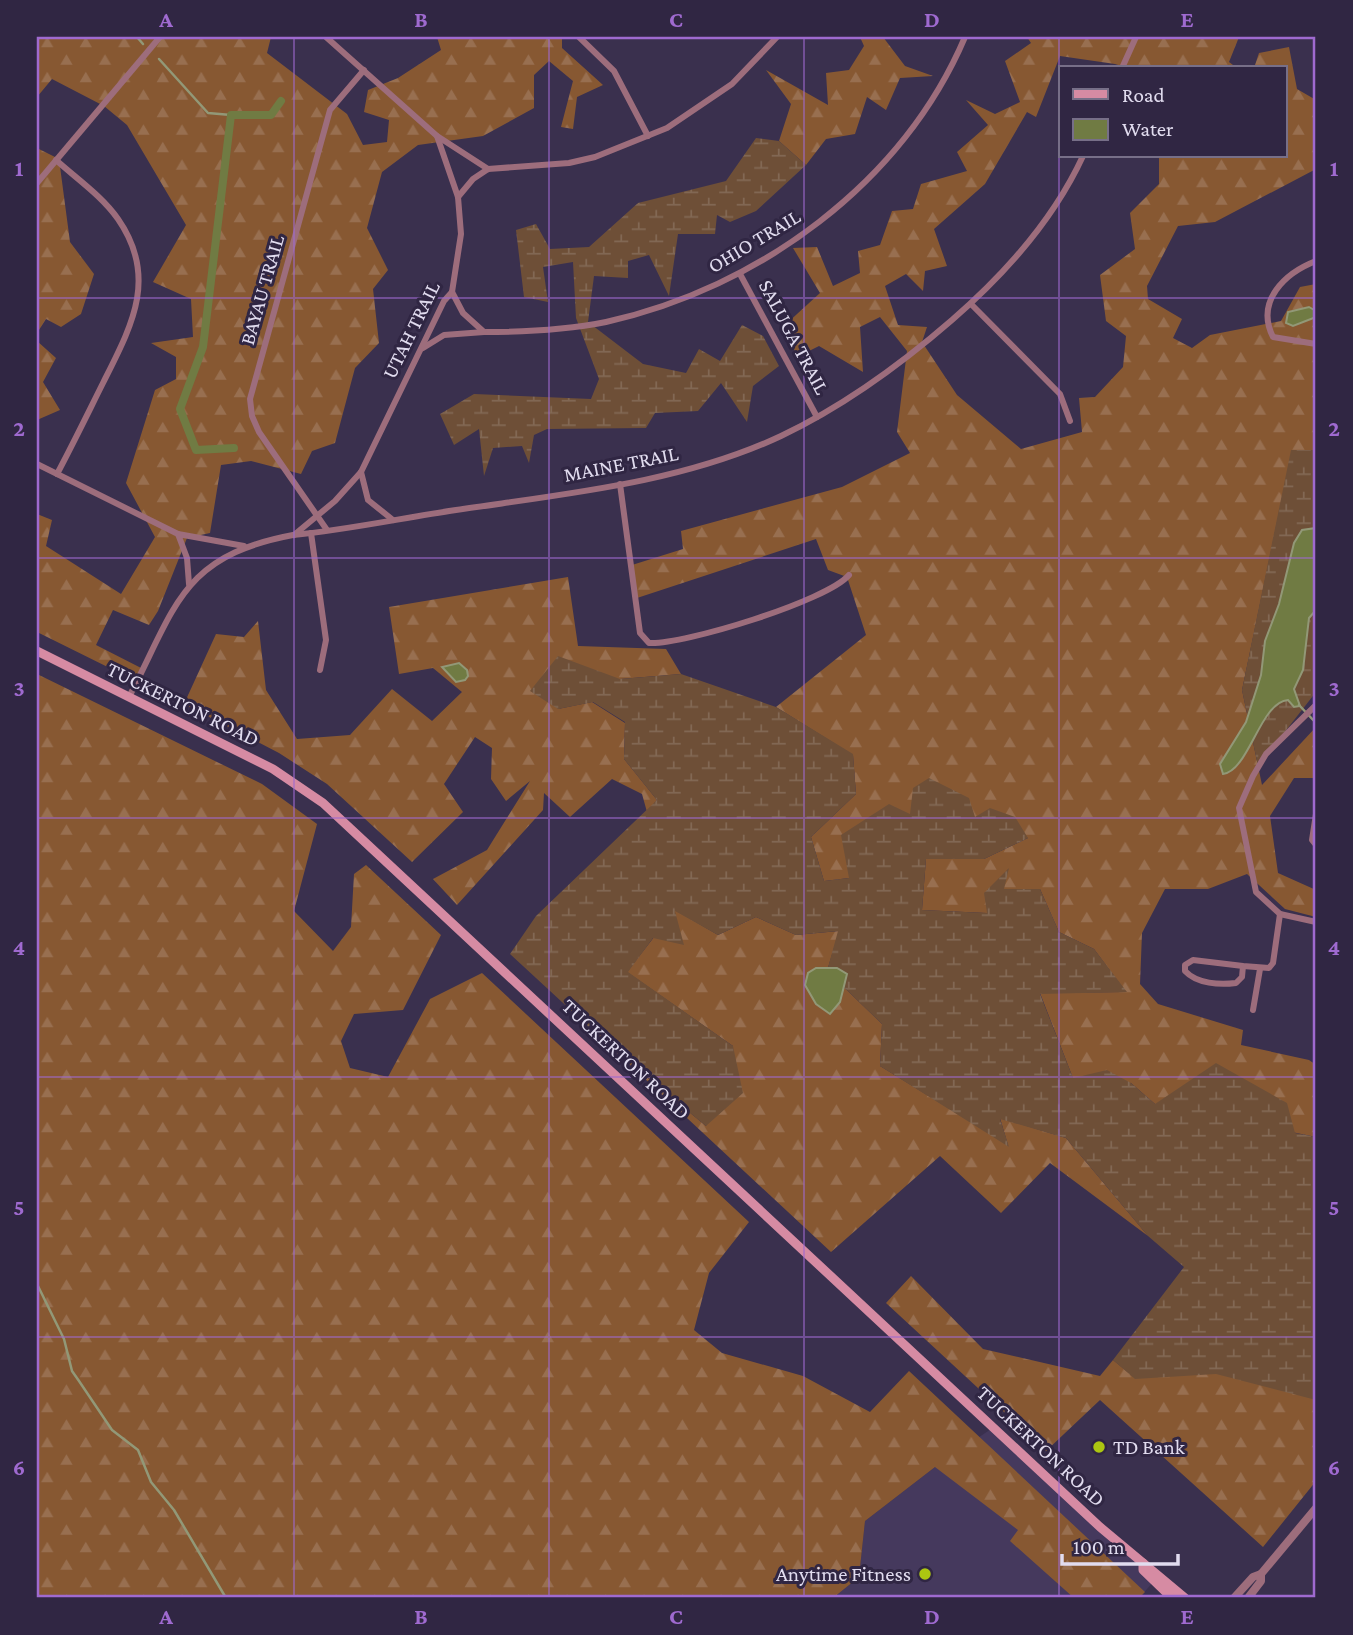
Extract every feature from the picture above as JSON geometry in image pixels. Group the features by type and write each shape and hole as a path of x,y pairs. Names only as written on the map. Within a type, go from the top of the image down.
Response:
{"main road":[{"name":"TUCKERTON ROAD","path":"37,651 273,769 324,803 1143,1563 1148,1564 1185,1598"},
{"name":"TUCKERTON ROAD","path":"1143,1563 1143,1570 1172,1598"}],"street":[{"path":"37,183 160,37"},
{"name":"UTAH TRAIL","path":"326,37 437,136 488,169"},
{"path":"579,37 614,71 648,136"},
{"path":"458,197 473,179 488,169 569,163 596,157 685,119 723,92 753,65 777,37"},
{"name":"OHIO TRAIL","path":"421,349 444,335 530,331 603,322 685,299 740,274 803,233 870,176 907,134 940,84 965,37"},
{"path":"1123,66 1136,37"},
{"name":"BAYAU TRAIL","path":"318,516 259,432 252,416 250,399 330,110 363,70"},
{"name":"UTAH TRAIL","path":"293,535 318,516 360,472 452,292 461,234 458,197 437,136"},
{"name":"MAINE TRAIL","path":"128,697 163,624 189,584 208,566 246,546 293,535 620,484 668,474 751,449 817,417 867,388 908,359 971,304 1023,250 1072,181 1082,158"},
{"path":"56,160 117,218 131,241 139,281 137,305 129,331 57,474"},
{"path":"1316,261 1284,278 1268,307 1268,326 1273,337 1316,344"},
{"name":"SALUGA TRAIL","path":"740,274 817,417"},
{"path":"452,292 463,313 484,332"},
{"path":"971,304 1060,394 1070,421"},
{"path":"37,464 178,534 246,546"},
{"path":"360,472 368,500 393,520"},
{"path":"620,484 640,633 649,643 725,628 817,596 849,575"},
{"path":"318,516 327,530"},
{"path":"311,533 326,640 320,670"},
{"path":"178,534 187,558 189,584"},
{"path":"1316,705 1266,754 1239,808 1253,888 1280,914 1316,922"},
{"path":"1316,814 1312,840 1316,845"},
{"path":"1243,966 1242,977 1236,983 1225,985 1191,978 1185,971 1185,965 1193,960 1269,968 1273,963 1280,914"},
{"path":"1253,1010 1260,969"},
{"path":"1234,1598 1253,1577 1261,1574 1316,1508"},
{"path":"1248,1598 1261,1581 1261,1574"}],"shaded area":[{"path":"994,1427 1155,1580 1139,1598 833,1598 859,1577 865,1521 935,1467"}],"green space":[{"path":"37,37 271,37 267,53 347,114 363,145 387,142 389,120 364,112 368,90 398,78 441,50 437,37 562,37 562,48 603,85 577,97 573,129 561,127 573,81 549,61 534,75 534,108 483,136 418,145 382,172 367,228 388,270 373,289 379,343 355,368 335,443 312,451 301,474 251,461 221,465 210,533 187,538 158,611 149,625 113,610 96,645 145,670 140,683 37,632 37,514 52,520 46,546 121,594 155,537 126,483 155,390 176,379 176,357 151,343 193,337 191,299 153,282 186,225 127,125 104,106 52,79 37,97"},
{"path":"860,37 883,37 905,66 933,76 900,78 886,110 867,97 855,134 826,139 806,165 779,141 791,104 766,70 828,105 826,73 849,70 864,46"},
{"path":"1027,37 1239,37 1229,62 1234,66 1122,66 1060,56 1036,117 1027,112 985,184 934,229 947,266 925,271 923,291 906,274 885,286 898,325 927,327 922,342 957,395 1021,449 1082,432 1079,398 1095,397 1123,367 1126,336 1106,321 1100,275 1135,249 1130,213 1159,184 1159,158 1286,158 1286,66 1255,66 1259,53 1289,47 1297,89 1316,100 1316,169 1215,222 1178,226 1147,286 1148,299 1182,319 1173,338 1192,348 1210,335 1281,321 1300,287 1316,284 1316,450 1292,450 1242,690 1262,785 1316,727 1316,778 1294,778 1270,816 1278,873 1316,890 1316,917 1285,909 1247,874 1208,889 1165,889 1142,933 1140,984 1158,1004 1243,1030 1241,1045 1309,1060 1316,1065 1316,1137 1155,1104 1131,1083 1073,1078 1040,993 1126,992 1094,949 1059,932 1040,889 1003,889 1008,869 987,913 922,910 926,859 984,859 1028,838 975,818 910,814 849,878 824,881 811,837 856,794 853,755 776,707 866,635 847,577 828,570 816,539 637,598 632,565 683,549 681,531 842,487 910,453 897,432 907,351 880,317 860,327 863,372 819,346 797,357 785,325 820,293 793,248 817,247 833,286 860,273 858,251 880,245 892,211 913,209 921,184 967,171 957,152 988,125 966,100 995,114 1020,102 1005,61 1031,43"},
{"path":"756,138 779,141 806,165 756,211 730,222 717,215 715,234 678,234 669,296 649,255 628,261 628,278 594,276 588,322 643,364 686,373 699,349 720,361 742,325 763,336 779,366 753,386 747,422 721,383 698,411 655,413 646,428 547,429 534,435 529,463 522,446 493,448 484,476 479,429 454,445 440,414 474,394 591,399 599,379 576,318 573,262 543,267 548,302 524,297 516,230 536,224 550,249 589,247 638,203 726,181"},
{"path":"37,148 59,159 70,242 94,274 81,314 61,327 46,319 37,333"},
{"path":"37,341 56,358 43,382 60,410 37,420"},
{"path":"1291,450 1316,450 1316,692 1258,766 1242,690"},
{"path":"568,577 578,646 666,649 681,674 620,679 558,709 592,702 625,723 624,759 657,800 647,812 642,794 612,779 570,817 544,793 543,810 457,905 433,879 487,850 530,781 506,801 491,779 492,748 475,737 444,784 463,812 412,862 327,784 279,753 184,704 216,634 244,637 258,621 266,690 297,739 350,735 392,689 432,721 462,692 433,668 399,674 389,607"},
{"path":"558,656 620,679 681,674 776,707 853,754 856,794 811,837 824,881 849,878 841,835 889,804 910,814 913,788 929,778 969,798 975,817 990,808 1015,817 1028,838 984,859 926,859 922,910 987,913 984,893 1009,868 1004,889 1040,889 1059,932 1094,949 1127,992 1040,994 1073,1078 1107,1070 1131,1083 1155,1104 1216,1063 1287,1103 1295,1133 1316,1137 1316,1400 1216,1374 1135,1379 1113,1360 1184,1267 1148,1236 1066,1138 1000,1119 1009,1147 880,1066 882,1024 827,971 838,931 796,935 756,917 718,935 675,911 684,945 653,938 628,972 733,1046 743,1093 706,1126 614,1050 510,954 536,916 657,800 624,759 625,722 593,702 558,709 530,691"},
{"path":"37,674 262,784 317,824 294,911 333,951 351,927 354,874 366,865 441,935 403,1010 354,1014 341,1041 350,1068 388,1077 430,999 482,973 749,1222 709,1273 694,1330 722,1353 803,1376 870,1412 909,1371 1145,1592 1139,1598 1074,1598 1010,1541 1018,1530 935,1467 865,1521 859,1577 833,1598 37,1598"},
{"path":"675,910 718,935 756,917 796,935 839,931 827,971 882,1024 880,1066 1008,1145 1000,1118 1066,1138 1148,1236 1050,1163 1001,1213 940,1156 831,1252 614,1050 706,1126 733,1046 627,972"},
{"path":"911,1276 983,1349 1100,1376 1113,1360 1135,1378 1216,1373 1310,1396 1316,1400 1316,1481 1263,1547 1100,1400 1046,1451 886,1303"}],"water":[{"path":"1309,307 1316,311 1316,317 1293,326 1286,323 1288,312"},
{"path":"1316,528 1316,610 1309,618 1303,670 1294,689 1300,706 1294,707 1288,700 1278,704 1262,724 1240,761 1232,770 1223,774 1220,764 1246,722 1261,675 1265,641 1279,604 1294,543 1302,530"},
{"path":"459,663 467,670 468,676 465,680 456,682 442,667"},
{"path":"816,968 837,968 847,974 840,1002 830,1014 816,1004 805,985 808,973"}],"waterway":[{"path":"137,37 143,44"},
{"path":"159,59 208,113 231,115"},
{"path":"234,448 196,450 180,409 203,347 231,115 271,115 281,101"},
{"path":"1299,705 1316,723"},
{"path":"37,1284 64,1339 72,1371 112,1430 138,1450 151,1482 174,1510 226,1598"}],"place":[{"name":"TD Bank","path":"1099,1447"},
{"name":"Anytime Fitness","path":"925,1574"}]}
